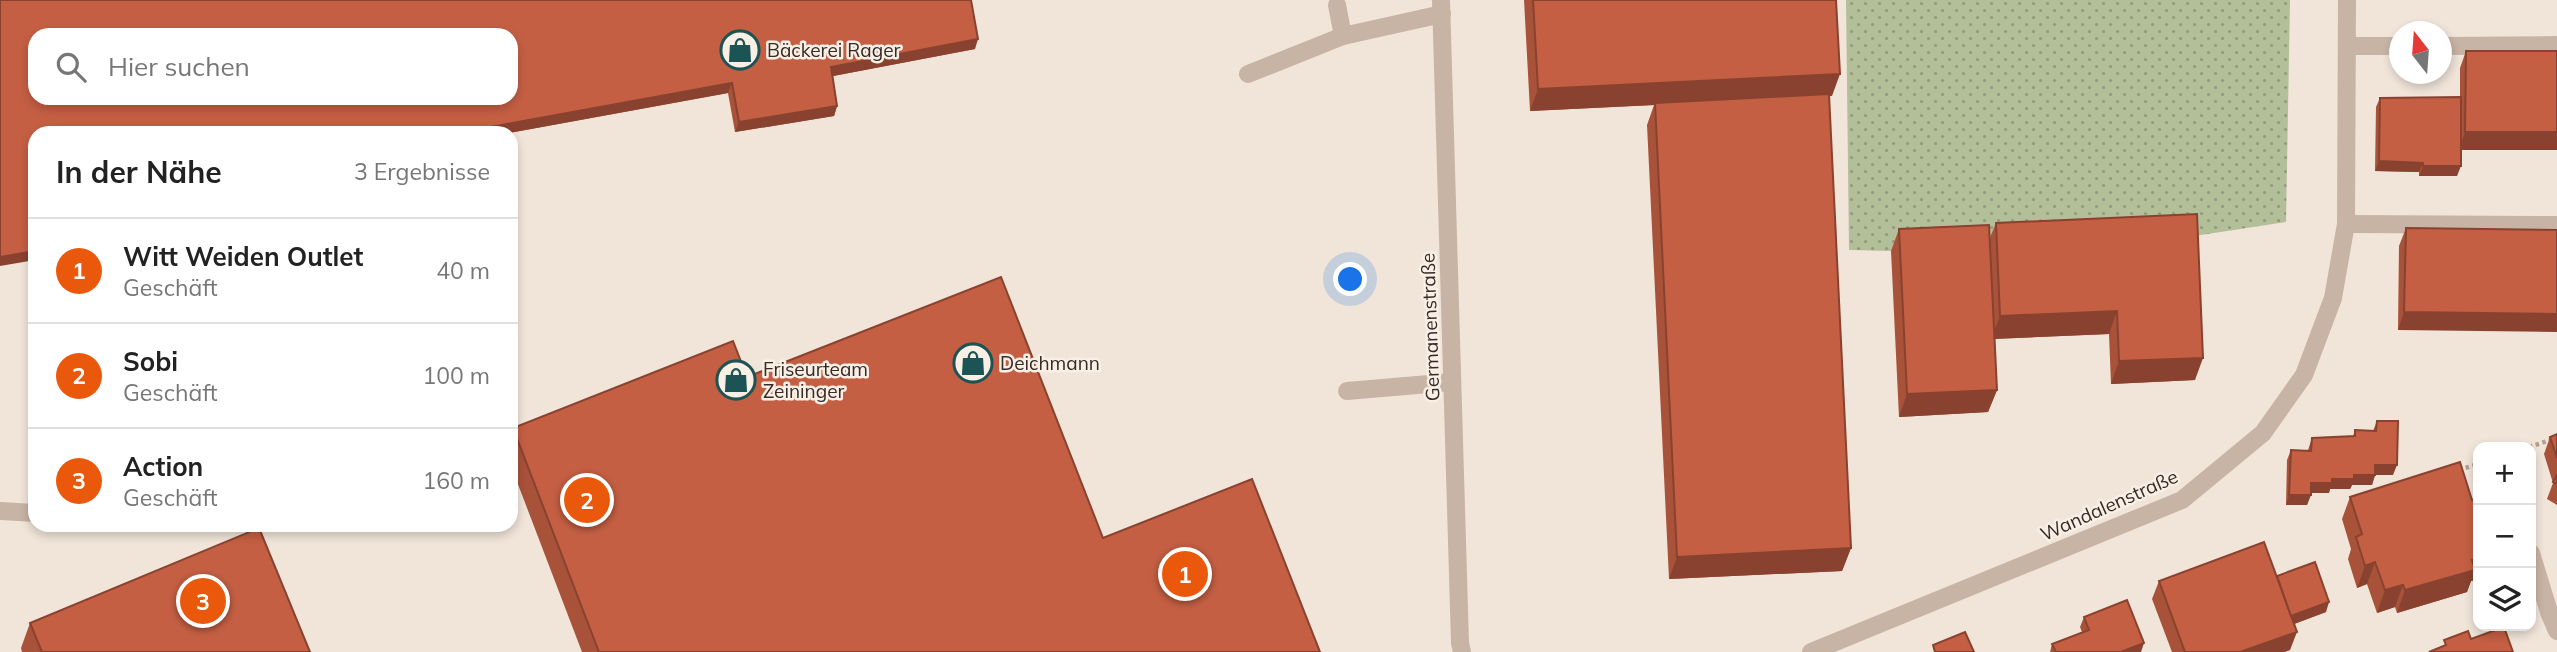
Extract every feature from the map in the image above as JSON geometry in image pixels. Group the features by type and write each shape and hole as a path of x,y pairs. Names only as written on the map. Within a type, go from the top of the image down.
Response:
{"street":[{"name":"Wandalenstraße","path":"1811,652 2182,500 2263,433 2304,375 2333,298 2346,224 2347,0"},
{"path":"1338,5 1343,36"},
{"path":"1248,74 1343,36 1441,7"},
{"name":"Germanenstraße","path":"1441,7 1462,652"},
{"path":"2452,46 2557,45"},
{"path":"2348,46 2389,46"},
{"path":"2346,224 2557,225"},
{"path":"1347,391 1452,382"},
{"path":"0,511 28,513"},
{"path":"2535,568 2557,631"}],"path":[{"path":"2536,445 2557,438"},
{"path":"2454,472 2473,466"}],"green space":[{"path":"1846,0 2290,0 2286,222 2188,237 1891,251 1849,250"}],"building":[{"path":"0,0 971,0 978,39 831,67 837,106 739,122 732,83 496,126 28,126 28,252 0,257"},
{"path":"1533,0 1836,0 1840,74 1538,89"},
{"path":"2466,51 2557,51 2557,132 2465,132"},
{"path":"1829,94 1851,548 1677,557 1655,103"},
{"path":"2461,97 2461,166 2423,166 2423,163 2379,161 2380,98"},
{"path":"2197,214 2203,358 2119,361 2117,311 2000,316 1996,223"},
{"path":"1989,225 1997,390 1907,394 1899,229"},
{"path":"2406,228 2557,230 2557,314 2404,312"},
{"path":"1001,277 1103,538 1252,479 1320,652 599,652 518,441 518,426 733,341 747,377"},
{"path":"2377,421 2398,421 2397,465 2375,465 2375,475 2332,479 2332,483 2311,483 2311,495 2289,495 2291,450 2311,451 2312,438 2355,436 2355,430 2376,431"},
{"path":"2557,434 2557,458 2550,437"},
{"path":"2460,462 2473,500 2473,571 2405,590 2403,585 2385,590 2375,562 2365,566 2356,537 2362,534 2350,497"},
{"path":"249,532 261,532 310,652 42,652 30,623"},
{"path":"2264,542 2297,632 2240,652 2185,652 2159,581"},
{"path":"2315,562 2329,602 2291,616 2277,576"},
{"path":"2127,600 2144,643 2121,652 2056,652 2052,644 2089,630 2084,617"},
{"path":"2468,631 2471,639 2493,631 2505,631 2513,652 2429,652 2446,645 2444,640"},
{"path":"1965,632 1974,652 1935,652 1933,645"}],"place":[{"name":"Bäckerei Rager","path":"740,50"},
{"name":"Deichmann","path":"973,363"},
{"name":"Friseurteam Zeininger","path":"736,380"},
{"name":"Sobi","path":"587,500"},
{"name":"Witt Weiden Outlet","path":"1185,574"},
{"name":"Action","path":"203,601"}]}
